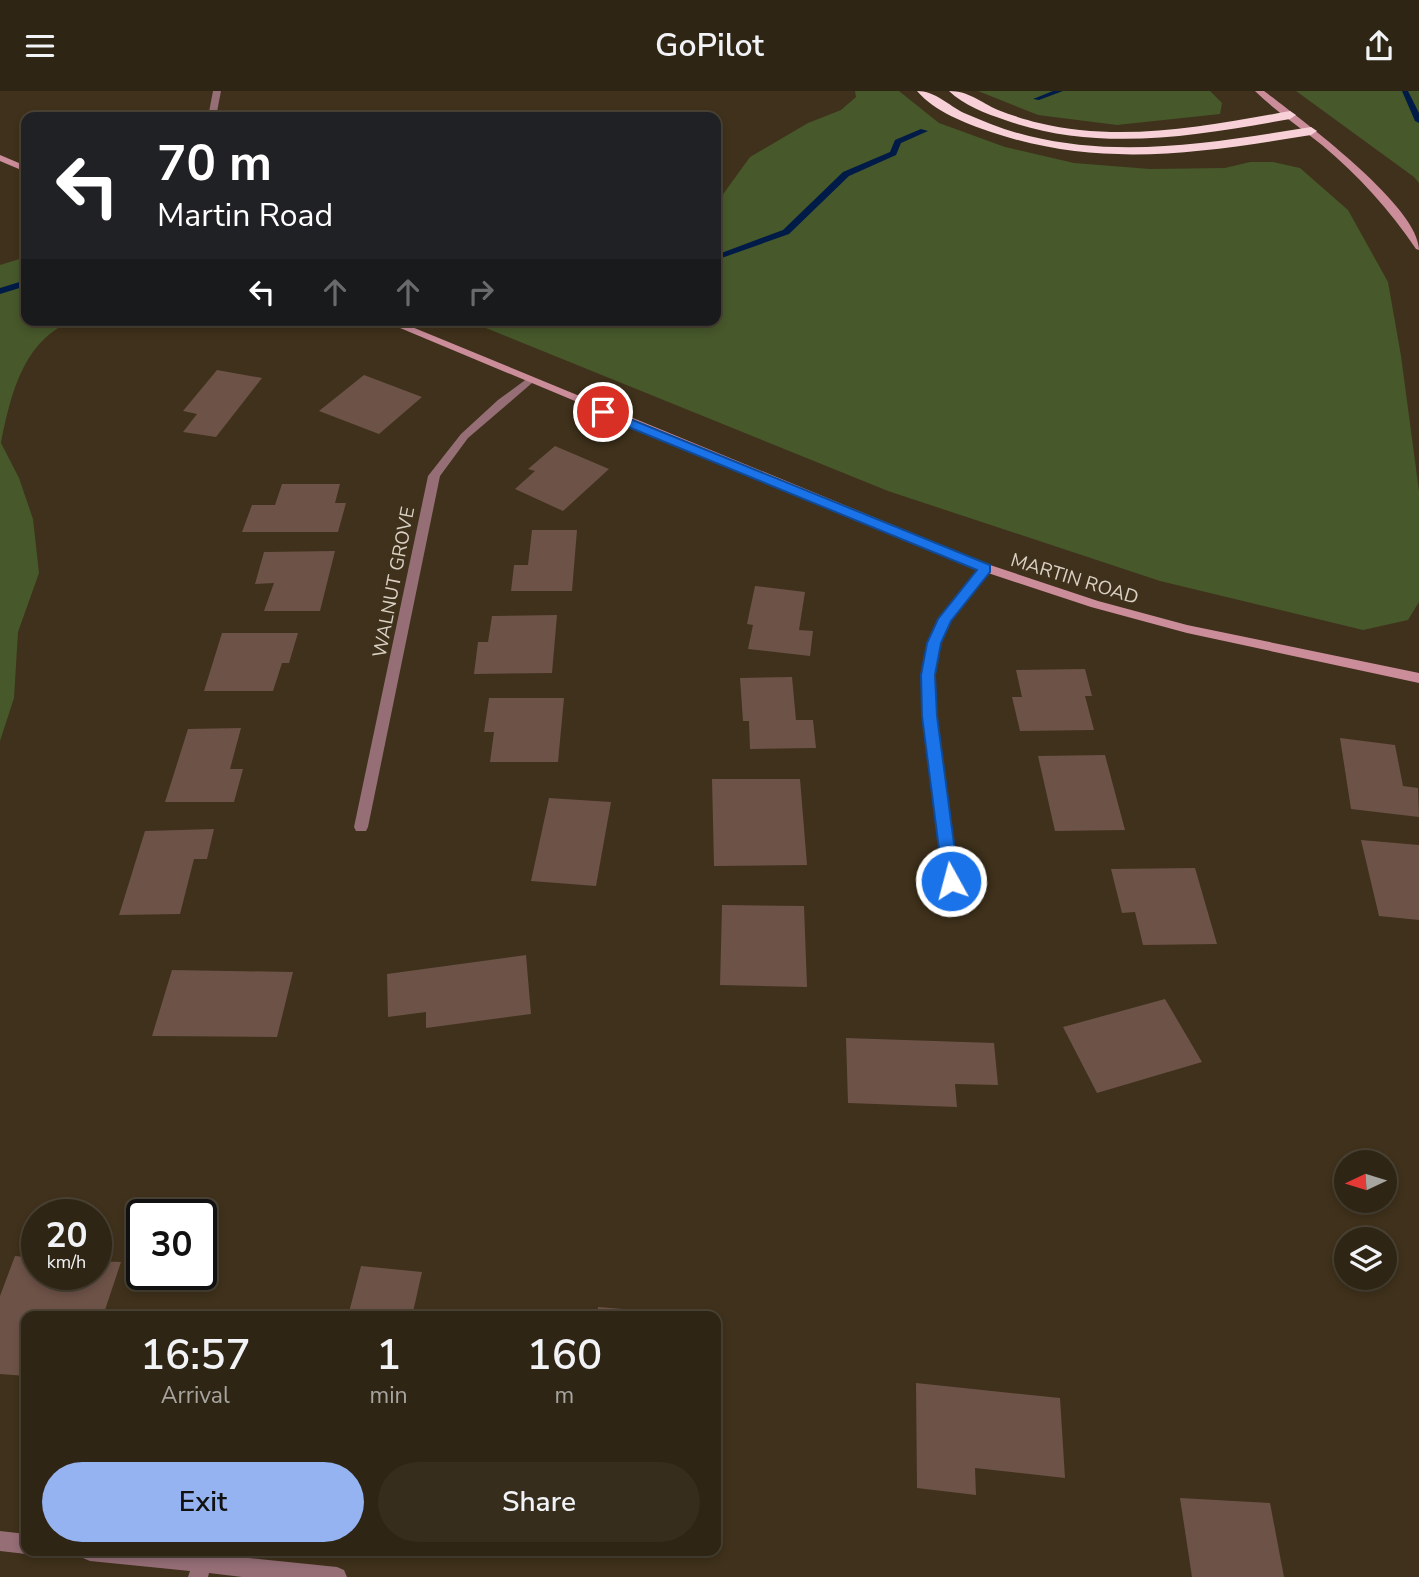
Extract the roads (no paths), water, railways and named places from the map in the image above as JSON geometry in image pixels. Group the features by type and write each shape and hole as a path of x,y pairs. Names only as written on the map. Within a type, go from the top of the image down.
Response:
{"highway":[{"path":"922,91 947,109 1001,133 1100,152 1166,153 1311,131"},
{"path":"954,91 972,103 1020,122 1100,136 1177,135 1290,115"}],"street":[{"path":"213,112 217,91"},
{"path":"1259,91 1356,169 1388,203 1419,247"},
{"path":"0,158 21,167"},
{"name":"MARTIN ROAD","path":"400,326 986,568 1095,604 1186,629 1419,678"},
{"name":"WALNUT GROVE","path":"361,828 434,476 446,454 465,434 528,381"},
{"path":"951,881 930,716 928,675 934,643 945,619 986,568"},
{"path":"0,1541 21,1543"},
{"path":"121,1556 200,1569 337,1577"}],"waterway":[{"path":"1037,99 1060,91"},
{"path":"1405,91 1419,121"},
{"path":"721,256 786,232 846,174 893,153 898,142 924,131"},
{"path":"0,291 21,285"}]}
